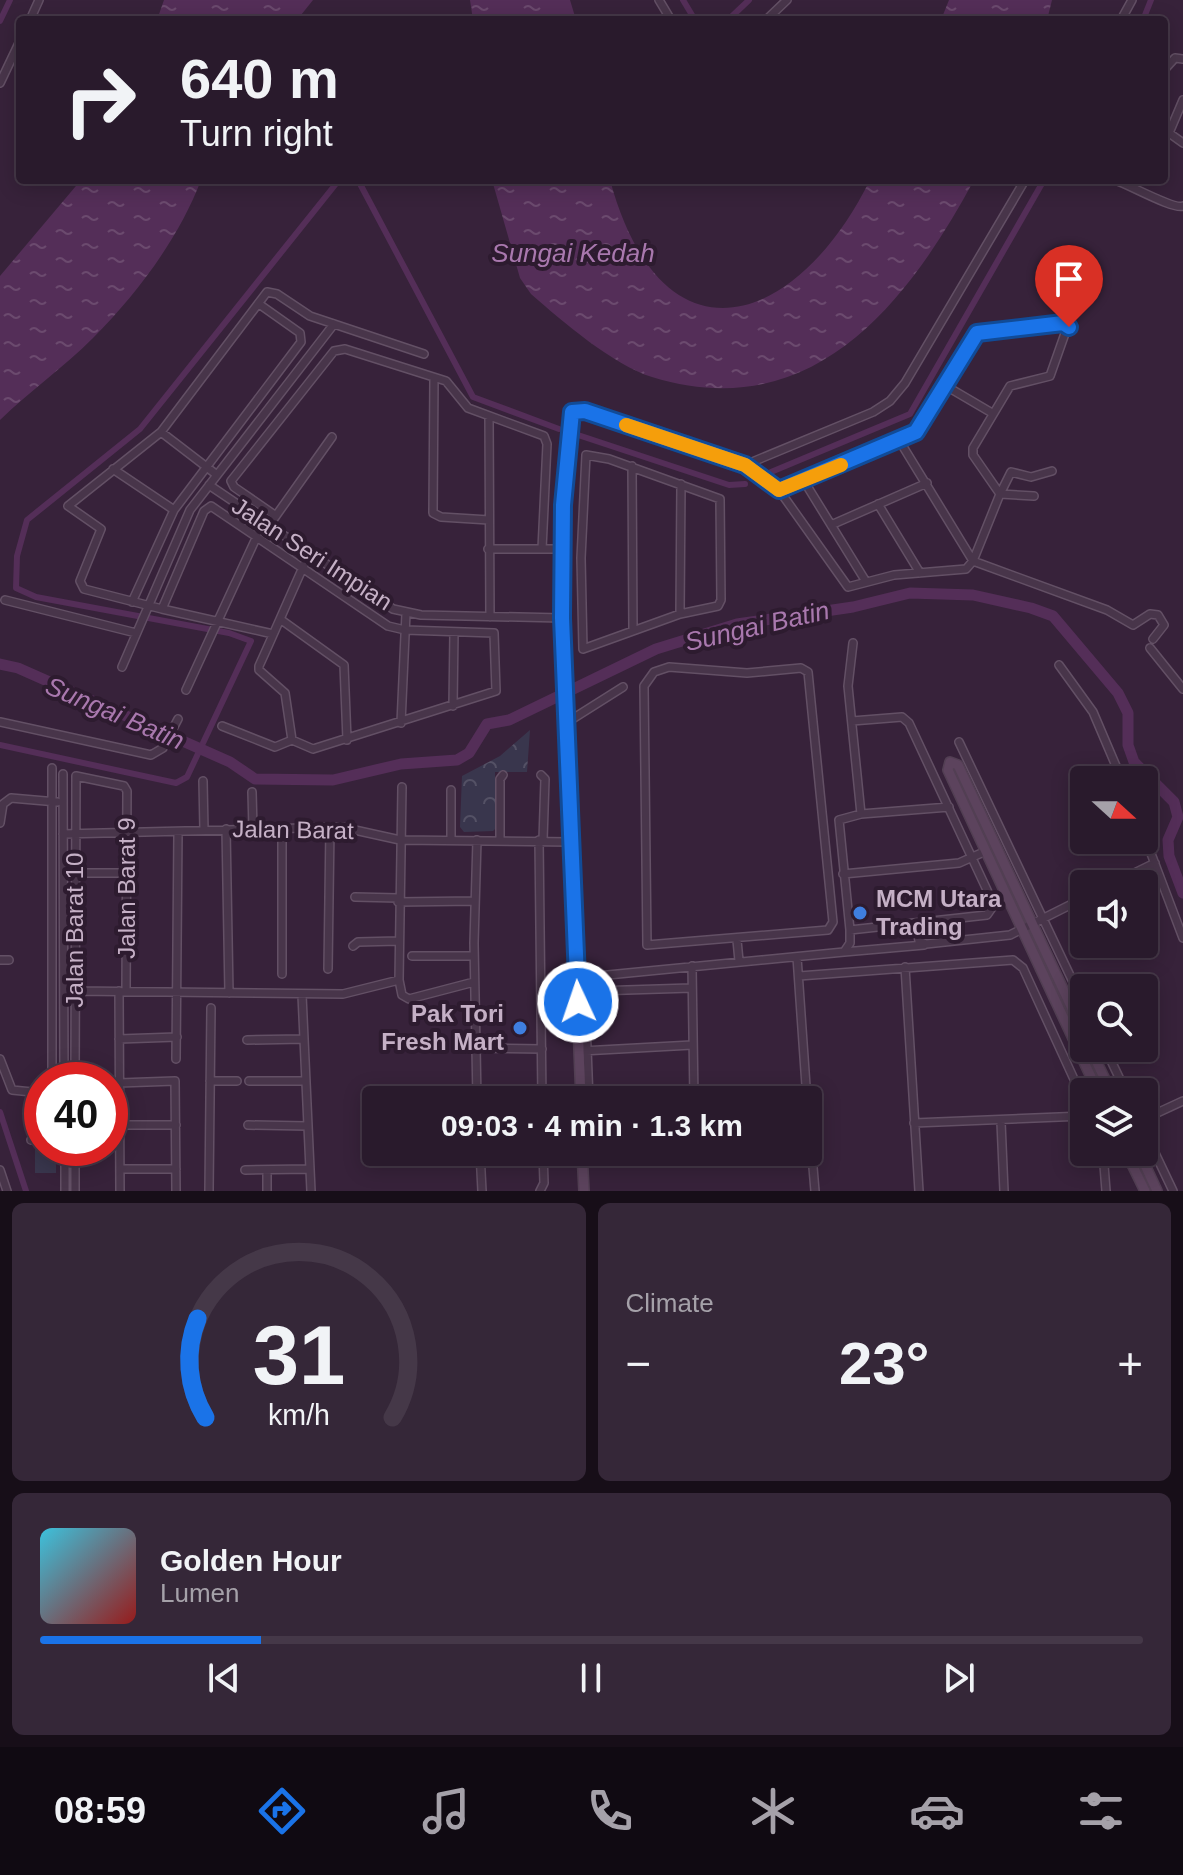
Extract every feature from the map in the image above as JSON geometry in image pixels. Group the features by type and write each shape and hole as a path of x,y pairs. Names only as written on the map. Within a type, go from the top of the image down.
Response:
{"street":[{"path":"770,16 787,0"},
{"path":"0,83 16,49"},
{"path":"1183,100 1169,129 1172,136 1183,143"},
{"path":"745,465 873,412 898,393 1023,184"},
{"path":"1127,184 1174,207 1183,206"},
{"path":"273,634 212,628 162,609 145,608 84,589 79,584 101,529 69,504 161,432 267,292 272,292 304,313 424,354"},
{"path":"132,602 174,510 301,342 300,333 259,304"},
{"path":"779,490 916,432 977,333 1063,323 1069,327 1048,379 1014,383 992,413 972,451 1000,494"},
{"path":"122,667 186,517 334,324"},
{"path":"276,516 234,487 231,481 334,351 345,349 450,383 463,405 540,433 547,444 542,549"},
{"path":"434,378 433,513 441,517 489,520"},
{"path":"946,386 992,413"},
{"path":"588,1086 577,978 562,618 564,483 568,426 575,409 745,465 779,490 848,587 865,580 961,570 973,561 1011,472 1031,477 1052,471"},
{"path":"489,416 490,617"},
{"path":"161,432 217,475"},
{"path":"268,527 332,437"},
{"path":"899,440 973,561 1107,610 1133,625 1150,614 1158,615 1164,622 1153,639"},
{"path":"547,444 567,444"},
{"path":"586,455 632,466 681,484 720,499 721,600 718,606 680,614 583,649 586,455"},
{"path":"632,466 633,630"},
{"path":"113,469 174,510"},
{"path":"804,481 865,580"},
{"path":"544,485 564,483"},
{"path":"831,525 927,483"},
{"path":"680,614 681,484"},
{"name":"Jalan Seri Impian","path":"209,485 385,605 406,613 562,618"},
{"path":"1000,494 1034,496"},
{"path":"878,504 920,573"},
{"path":"563,505 583,505"},
{"path":"162,609 207,507 217,508 384,623 405,630 491,632 495,635 496,691 453,706 313,749 292,740 275,747 222,726"},
{"path":"186,690 257,536"},
{"path":"488,549 562,549"},
{"path":"292,740 285,693 259,670 309,554"},
{"path":"5,600 136,633"},
{"path":"401,723 406,613"},
{"path":"280,619 344,665 347,740"},
{"path":"453,706 454,632"},
{"path":"853,643 848,686 861,814"},
{"path":"1150,648 1183,689"},
{"path":"1059,665 1093,712 1116,766"},
{"path":"801,668 808,672 833,922 828,930 737,940 652,947 645,940 644,686 661,669 747,673 801,668"},
{"path":"566,723 623,687"},
{"path":"850,930 916,925 992,912 994,905 909,723 902,717 852,721"},
{"path":"0,722 146,755 159,752 178,719"},
{"path":"959,742 1093,1078"},
{"path":"1070,982 1033,923 986,851 948,770 950,762 958,765 1033,923 1070,1004"},
{"path":"52,768 52,1062"},
{"path":"63,774 64,1062"},
{"path":"500,839 500,779 503,775"},
{"path":"541,775 545,779 541,840 542,1086"},
{"name":"Jalan Barat 10","path":"75,1062 75,781 80,776 124,786"},
{"path":"203,781 204,830"},
{"name":"Jalan Barat 9","path":"119,1062 127,873 127,791 124,786"},
{"path":"402,787 398,900 402,995 409,999 474,982"},
{"path":"451,790 451,840"},
{"path":"252,792 253,829"},
{"path":"0,823 3,804 11,798 63,802"},
{"path":"844,952 850,943 850,930 839,820 861,814 949,807"},
{"path":"328,969 330,827"},
{"name":"Jalan Barat","path":"63,834 330,827 357,829 400,840 570,842"},
{"path":"282,828 282,974"},
{"path":"226,829 229,993"},
{"path":"176,1059 178,832"},
{"path":"477,840 474,956 477,1086"},
{"path":"843,874 959,863 986,851"},
{"path":"1151,854 1183,938"},
{"path":"1141,870 1155,863"},
{"path":"75,873 127,873"},
{"path":"355,897 475,901"},
{"path":"577,978 1000,937 1070,905"},
{"path":"916,925 919,941 926,944"},
{"path":"737,940 739,961"},
{"path":"353,946 358,942 398,941"},
{"path":"412,956 474,956"},
{"path":"797,957 806,1086"},
{"path":"799,976 1008,959 1018,962 1073,1078"},
{"path":"692,966 693,1086"},
{"path":"905,967 919,1191"},
{"path":"75,991 302,995 355,993 399,980"},
{"path":"582,1086 585,996 589,992 691,988"},
{"path":"302,995 311,1191"},
{"path":"209,1191 211,1008"},
{"path":"119,1039 177,1037"},
{"path":"247,1040 303,1039"},
{"path":"584,1050 692,1045"},
{"path":"476,1048 542,1049"},
{"path":"0,1059 12,1090 24,1091"},
{"path":"128,1083 175,1081 176,1191"},
{"path":"210,1081 237,1081"},
{"path":"249,1081 304,1081"},
{"path":"1158,1113 1183,1101"},
{"path":"914,1123 1070,1117"},
{"path":"1001,1122 1004,1191"},
{"path":"128,1125 176,1125"},
{"path":"248,1125 307,1126"},
{"path":"1158,1159 1173,1191"},
{"path":"65,1166 65,1191"},
{"path":"75,1166 75,1191"},
{"path":"481,1166 482,1191"},
{"path":"541,1190 542,1166"},
{"path":"583,1166 584,1191"},
{"path":"813,1166 815,1191"},
{"path":"1104,1166 1106,1191"},
{"path":"1133,1166 1145,1191"},
{"path":"1145,1166 1157,1191"},
{"path":"120,1169 176,1169"},
{"name":"Jalan Barat 9","path":"120,1169 120,1191"},
{"path":"245,1170 310,1169"},
{"path":"0,1170 7,1191"},
{"path":"267,1170 267,1191"}],"green space":[{"path":"530,730 527,772 495,772 496,828 493,831 464,832 460,827 462,776 500,756"},
{"path":"35,1166 56,1166 56,1173 35,1173"}],"water":[{"path":"164,0 313,0 300,16 158,16"},
{"path":"470,0 570,0 575,16 472,16"},
{"path":"949,0 1052,0 1048,16 943,16"},
{"path":"78,184 199,184 169,244 125,303 82,349 0,420 0,276"},
{"name":"Sungai Kedah","path":"493,184 612,184 633,241 662,282 696,303 732,308 769,296 805,270 840,231 868,184 972,184 917,271 884,311 847,344 806,369 760,385 709,388 637,371 588,341 531,294 520,278"}],"waterway":[{"path":"0,21 10,0"},
{"path":"683,0 693,16"},
{"path":"732,16 749,0"},
{"path":"1145,16 1151,0"},
{"path":"0,745 176,783 187,777 251,641 229,633 36,597 16,588 17,556 27,520 140,429 336,184"},
{"path":"360,184 473,397 559,429"},
{"path":"771,472 910,414 1042,184"},
{"path":"575,434 729,485 745,484"},
{"name":"Sungai Batin","path":"0,664 18,668 230,762 255,779 333,780 401,764 457,760 469,753 487,724 509,720 656,649 737,624 853,607 910,593 973,595 1053,616 1118,693 1128,713 1128,745 1134,762 1174,802 1178,817 1168,840 1169,856 1183,893"},
{"path":"0,1112 26,1191"}],"slow traffic":[{"path":"626,425 745,465 779,490 841,465"}],"place":[{"name":"MCM Utara Trading","path":"860,913"},
{"name":"Pak Tori Fresh Mart","path":"520,1028"}],"route":[{"path":"578,1002 562,618 563,505 568,426 572,412 575,409 585,411 745,465 779,490 916,432 977,333 1063,323 1069,327"}]}
